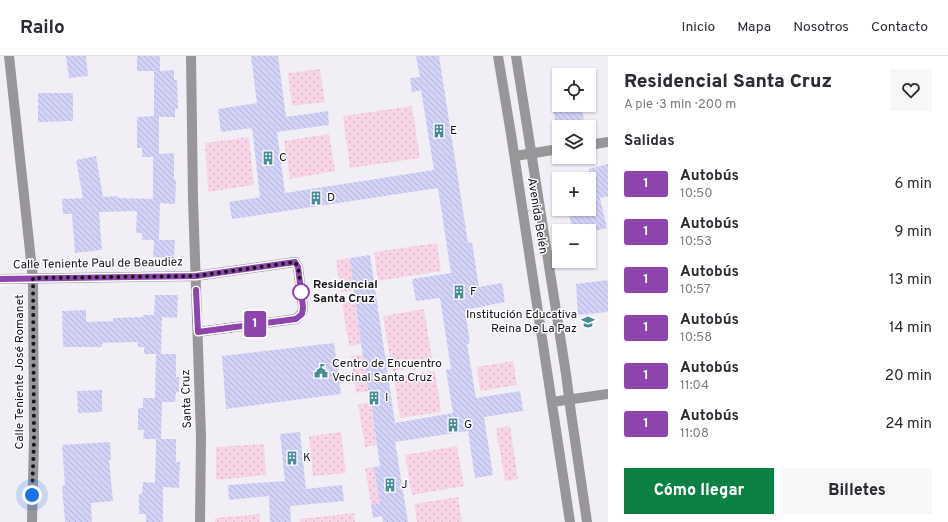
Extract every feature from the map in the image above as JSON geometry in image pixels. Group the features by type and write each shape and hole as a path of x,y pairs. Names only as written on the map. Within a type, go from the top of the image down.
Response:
{"street":[{"name":"Calle Teniente José Romanet","path":"9,56 33,278 34,440 32,522"},
{"name":"Santa Cruz","path":"191,56 201,437 200,522"},
{"name":"Avenida Belén","path":"498,56 515,156 570,522"},
{"name":"Avenida Belén","path":"516,56 566,374 587,522"},
{"path":"596,144 608,142"},
{"path":"515,156 552,151"},
{"name":"Calle Teniente Paul de Beaudiez","path":"0,279 196,276 295,262 298,267 303,307 302,314 296,319 198,332"},
{"path":"552,402 608,394"}],"shaded area":[{"path":"320,69 325,102 292,106 288,73"},
{"path":"412,106 420,158 350,168 343,116"},
{"path":"329,134 335,171 290,179 284,141"},
{"path":"249,137 254,185 208,192 205,143"},
{"path":"437,243 441,271 378,281 374,252"},
{"path":"350,258 355,290 341,292 336,260"},
{"path":"355,301 361,344 349,346 342,303"},
{"path":"424,309 433,365 392,371 383,316"},
{"path":"363,355 368,391 356,393 351,356"},
{"path":"513,361 517,385 480,391 477,367"},
{"path":"435,371 441,412 400,418 394,377"},
{"path":"371,402 377,445 365,447 358,404"},
{"path":"510,426 518,479 505,481 496,428"},
{"path":"341,432 346,473 313,476 309,436"},
{"path":"264,444 266,475 216,480 216,447"},
{"path":"457,446 464,486 412,495 405,455"},
{"path":"374,467 380,503 371,504 365,468"},
{"path":"458,497 462,522 417,522 414,504"},
{"path":"354,513 355,522 300,522 300,519"},
{"path":"260,514 260,522 215,522 215,518"}],"building":[{"path":"66,56 86,56 88,76 69,78"},
{"path":"137,56 160,56 160,71 174,70 174,80 177,80 178,109 175,109 175,117 159,117 159,154 174,153 174,180 176,180 175,204 160,203 159,240 175,240 174,258 153,257 154,240 142,240 142,233 136,233 137,211 99,212 102,250 75,253 72,214 63,214 62,199 83,198 76,160 96,156 103,197 118,196 117,198 153,199 153,157 142,157 142,148 137,148 137,117 154,116 154,71 137,71"},
{"path":"251,56 278,56 286,117 328,111 329,125 277,132 285,193 434,170 421,90 412,92 410,78 420,77 416,56 439,56 468,243 472,242 479,287 502,283 505,302 465,310 470,343 467,344 476,398 520,391 523,411 484,417 493,475 475,478 468,431 395,442 408,522 383,522 382,516 373,518 371,504 380,503 374,467 380,466 361,344 350,258 370,255 395,423 453,413 446,370 451,369 440,298 416,301 412,279 451,273 438,188 232,219 229,202 260,197 252,128 221,132 218,109 257,103"},
{"path":"38,93 73,93 73,121 38,122"},
{"path":"554,112 583,112 584,120 555,120"},
{"path":"608,164 608,196 600,198 607,228 596,231 596,224 571,224 570,216 596,216 596,172 589,172 589,169"},
{"path":"608,280 608,312 578,315 576,284"},
{"path":"155,295 178,295 177,318 162,317 161,354 176,354 176,377 179,377 179,392 176,392 175,402 162,402 161,439 176,439 176,462 180,462 179,488 163,487 163,522 146,522 146,514 139,514 139,494 142,494 143,482 155,483 156,439 143,439 144,430 138,430 138,408 143,408 143,398 155,398 156,354 144,354 144,347 138,347 138,342 102,343 102,347 63,347 62,311 86,310 86,322 113,321 113,318 143,317 143,315 154,315"},
{"path":"334,343 341,394 226,409 222,356"},
{"path":"102,390 102,412 78,413 77,391"},
{"name":"K","path":"300,432 306,489 342,485 344,501 290,506 291,522 270,522 269,496 229,500 228,485 285,481 280,434"},
{"path":"110,442 111,460 109,460 113,501 91,503 92,522 65,522 62,486 65,485 62,445"}],"bus line":[{"name":"1","path":"0,279 196,276 295,262 298,267 303,307 302,314 296,319 198,332 196,290"}],"place":[{"name":"E","path":"439,131"},
{"name":"C","path":"268,158"},
{"name":"D","path":"316,198"},
{"name":"Residencial Santa Cruz","path":"301,292"},
{"name":"F","path":"459,292"},
{"name":"Institución Educativa Reina De La Paz","path":"588,322"},
{"name":"Centro de Encuentro Vecinal Santa Cruz","path":"321,371"},
{"name":"I","path":"374,398"},
{"name":"G","path":"453,425"},
{"name":"K","path":"292,458"},
{"name":"J","path":"390,485"}],"route":[{"path":"32,495 34,440 33,278 196,276 295,262 298,267 302,294 301,292"}]}
